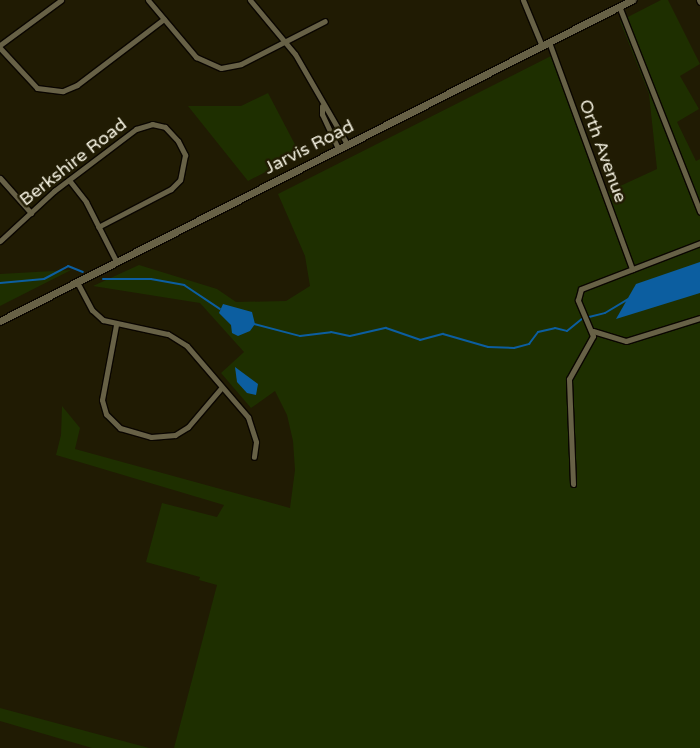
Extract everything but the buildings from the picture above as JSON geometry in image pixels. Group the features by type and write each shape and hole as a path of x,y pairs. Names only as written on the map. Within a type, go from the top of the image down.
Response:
{"street":[{"path":"61,0 0,47 32,85 47,92 63,91 77,85 164,19"},
{"path":"148,0 196,57 214,66 235,66 286,43 325,21"},
{"path":"250,0 286,43 322,106 328,111 347,144"},
{"name":"Orth Avenue","path":"523,0 545,44 632,269"},
{"name":"Jarvis Road","path":"0,321 632,0"},
{"path":"619,6 700,212"},
{"path":"322,106 322,114 338,148"},
{"name":"Berkshire Road","path":"0,241 69,180 144,125 165,128 182,146 185,167 174,186 98,226"},
{"path":"0,178 31,213"},
{"path":"69,180 98,226 116,261"},
{"path":"573,484 569,458 569,378 592,342 593,331 578,300 581,289 700,243"},
{"path":"77,282 95,314 116,325 156,332 178,340 250,421 256,442 254,457"},
{"path":"593,331 626,341 700,318"},
{"path":"116,325 102,400 106,414 120,428 151,437 176,435 188,427 222,388"}],"green space":[{"path":"661,0 668,0 700,64 680,76 699,109 677,122 696,161 700,159 700,748 174,748 217,585 199,580 200,577 146,562 162,503 217,517 224,505 56,455 61,435 62,406 80,428 75,449 290,508 295,470 293,441 287,415 275,391 251,408 221,373 244,352 200,303 93,286 139,265 217,289 236,302 286,301 310,286 305,256 278,194 551,56 605,193 657,169 649,94 620,21"},
{"path":"268,93 300,154 248,181 188,106 241,106"},
{"path":"71,270 0,306 0,274"},
{"path":"0,708 149,748 92,748 0,721"}],"water":[{"path":"700,262 700,293 616,319 636,284"},
{"path":"223,304 252,312 255,324 250,331 238,336 232,333 231,325 219,313"},
{"path":"235,367 258,384 256,395 247,393 237,382"}],"waterway":[{"path":"0,283 44,279 68,266 83,272"},
{"path":"103,279 151,279 184,285 220,309"},
{"path":"589,317 605,313 628,299"},
{"path":"254,324 300,336 331,332 350,336 386,328 420,340 443,334 488,347 514,348 529,344 538,332 555,328 567,331 582,319"}]}
